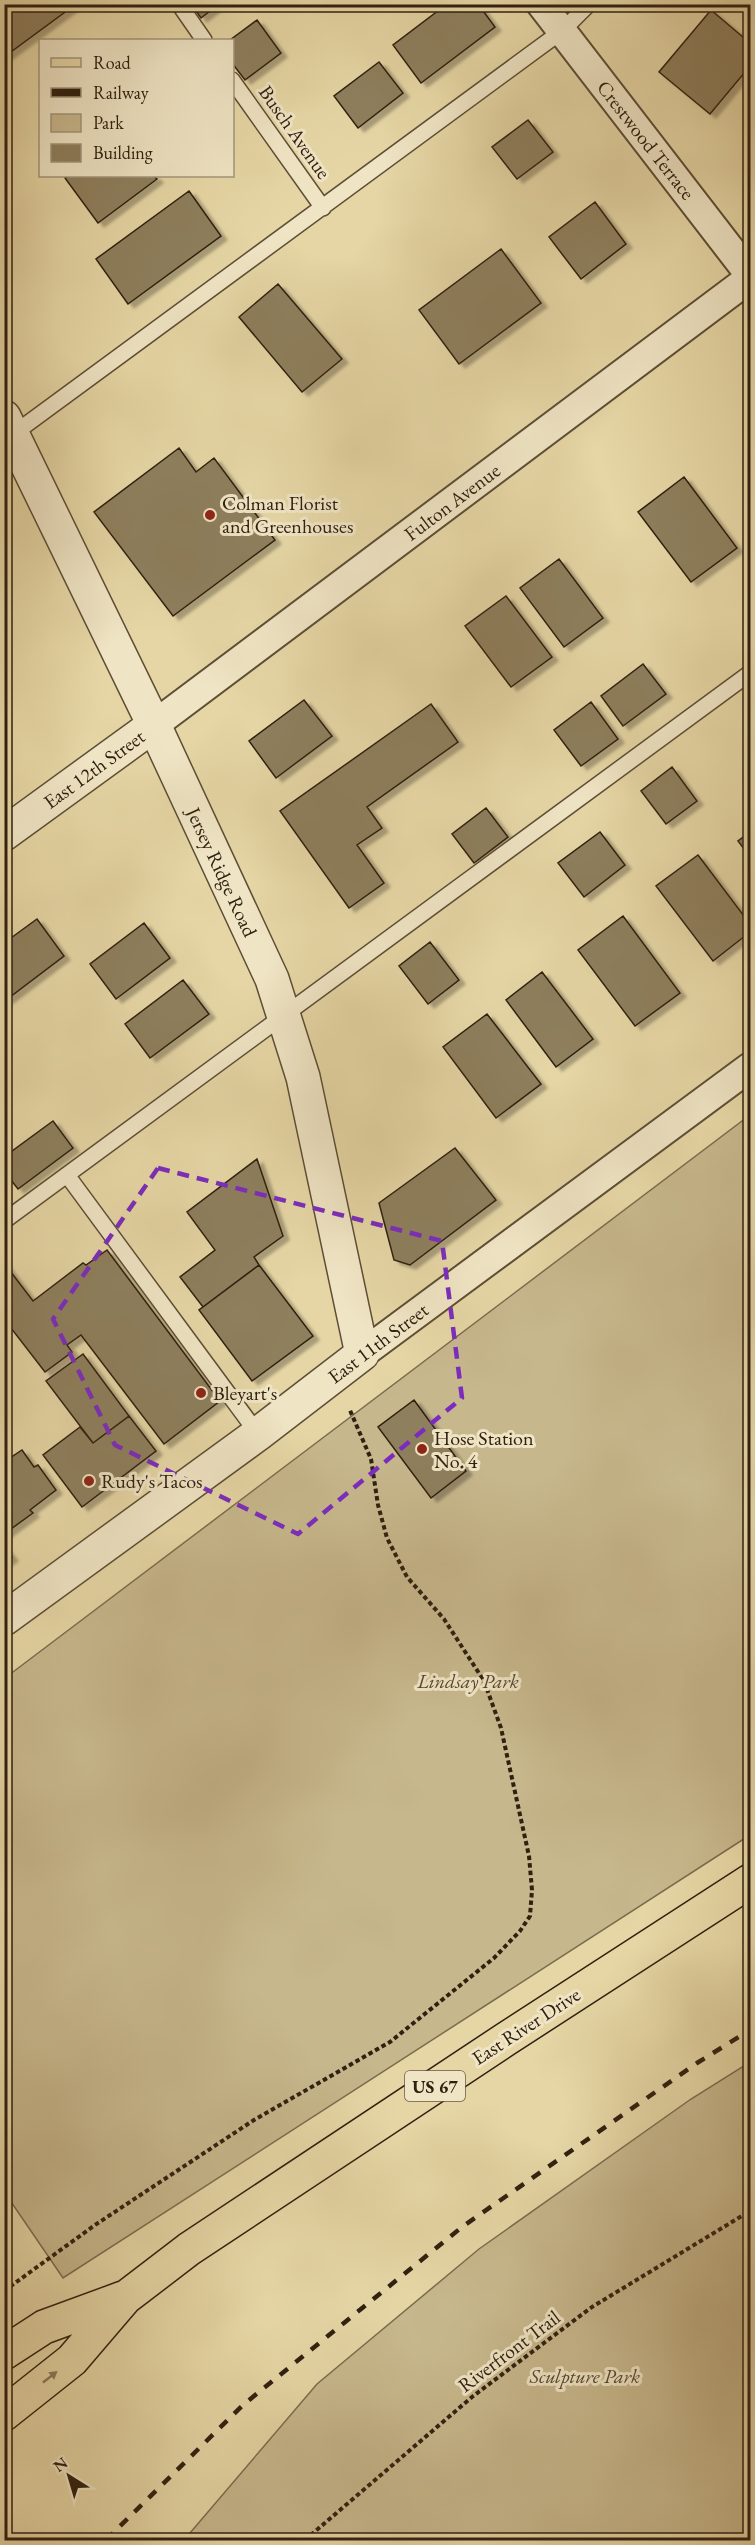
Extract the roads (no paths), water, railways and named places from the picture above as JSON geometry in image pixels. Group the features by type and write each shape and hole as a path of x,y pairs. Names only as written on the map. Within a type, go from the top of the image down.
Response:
{"main road":[{"name":"East River Drive","path":"4,2414 72,2360 125,2298 209,2236 750,1881"},
{"name":"East River Drive","path":"4,2353 44,2327 125,2298"}],"street":[{"name":"Crestwood Terrace","path":"541,4 750,277"},
{"name":"Fulton Avenue","path":"154,726 750,277"},
{"name":"Jersey Ridge Road","path":"8,426 17,474 154,726 272,979 303,1077 363,1354"},
{"name":"East 12th Street","path":"4,834 154,726"},
{"name":"East 11th Street","path":"4,1619 258,1434 335,1374 750,1066"}],"lane":[{"path":"178,4 203,39"},
{"path":"8,426 323,208 562,32 589,4"},
{"name":"Busch Avenue","path":"234,83 323,208"},
{"path":"4,1221 750,673"},
{"path":"67,1175 258,1434"}],"railway":[{"path":"106,2540 243,2405 462,2227 697,2063 750,2030"}],"place":[{"name":"Colman Florist and Greenhouses","path":"210,515"},
{"name":"Bleyart's","path":"201,1393"},
{"name":"Hose Station No. 4","path":"422,1449"},
{"name":"Rudy's Tacos","path":"89,1481"}],"park label":[{"name":"Lindsay Park","path":"468,1681"},
{"name":"Sculpture Park","path":"585,2376"}]}
